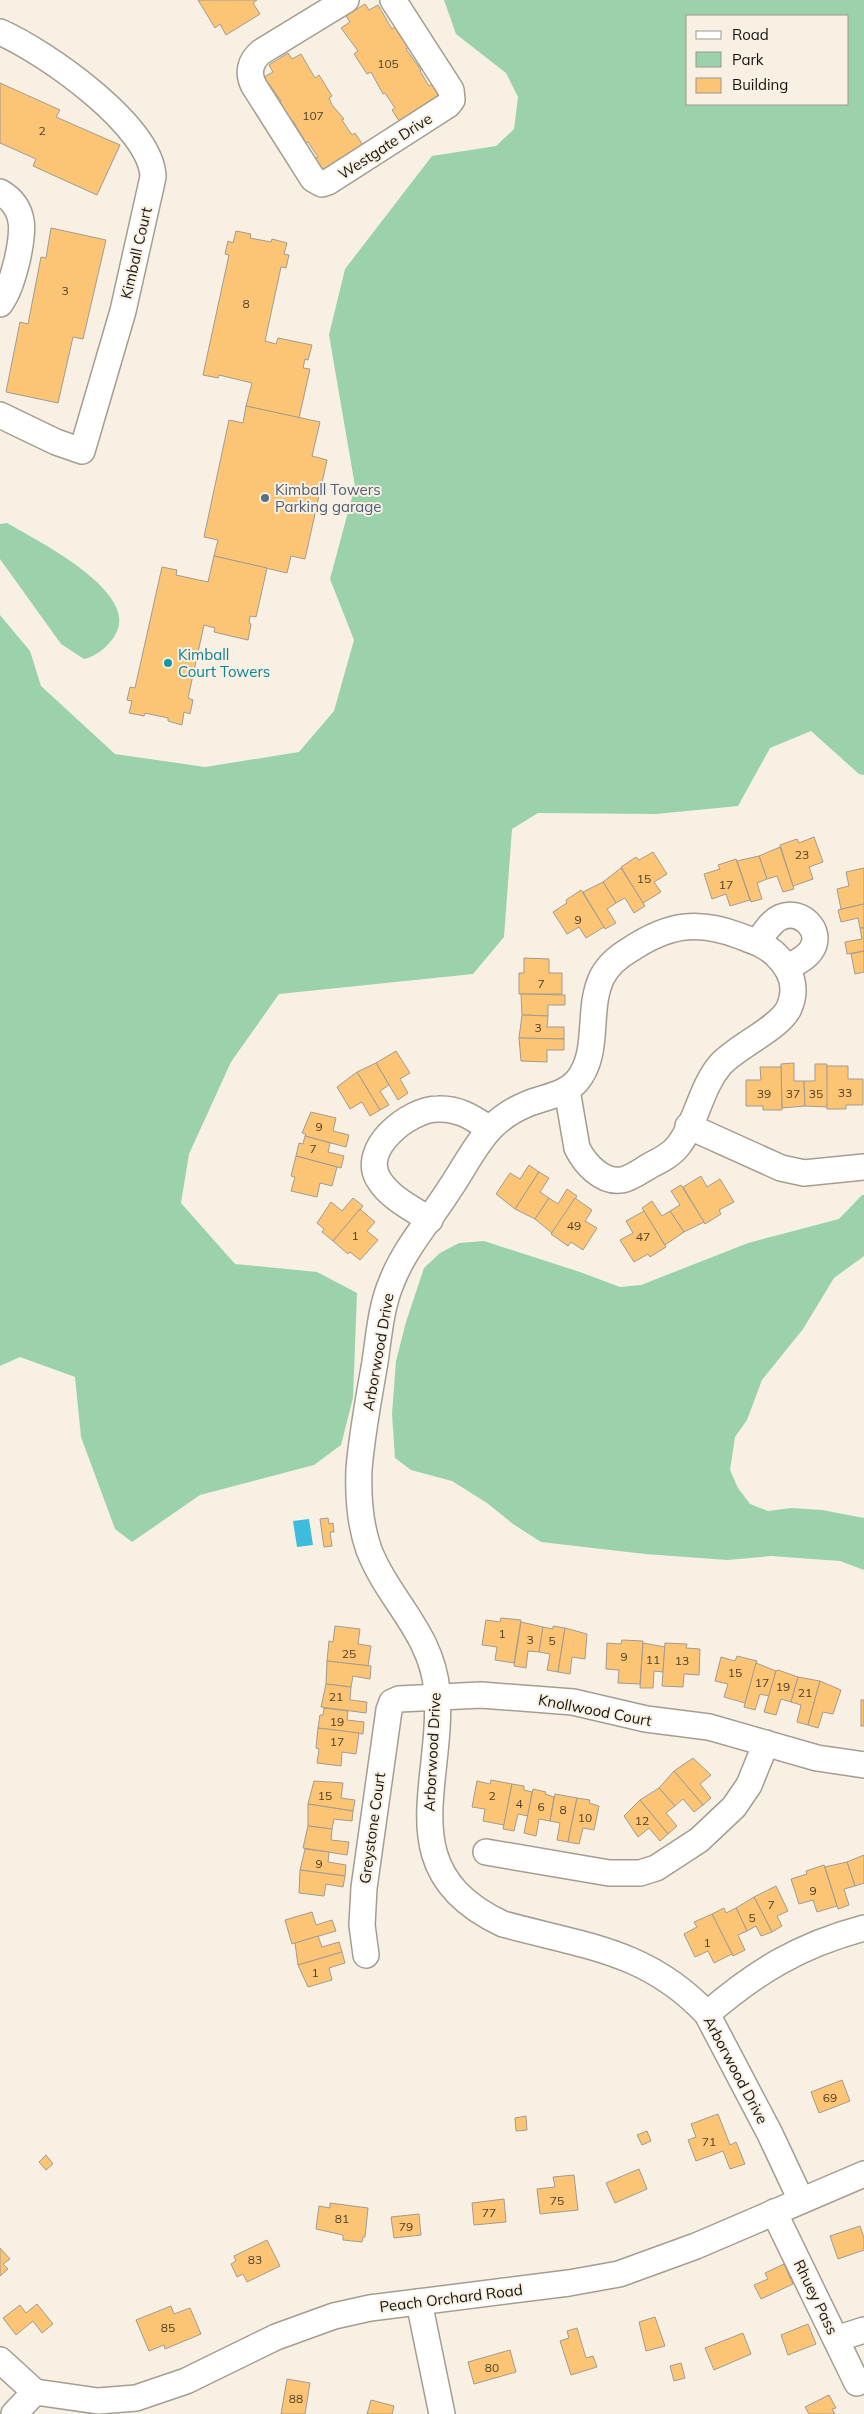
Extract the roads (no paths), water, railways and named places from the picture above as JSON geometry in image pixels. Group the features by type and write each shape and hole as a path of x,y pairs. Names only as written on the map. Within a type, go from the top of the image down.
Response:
{"street":[{"name":"Westgate Drive","path":"346,0 308,11 258,55 252,63 250,77 313,179 318,183 324,184 448,105 452,100 451,90 393,0"},
{"name":"Kimball Court","path":"0,32 24,45 59,69 122,118 140,143 151,166 153,177 121,319 82,452 56,442 0,415"},
{"path":"0,192 17,207 22,218 23,230 13,275 0,304"},
{"path":"757,942 782,917 794,915 805,920 814,932 814,944 808,954 787,968"},
{"path":"688,926 716,928 757,942 773,952 787,968 793,987 791,1003 786,1013 722,1064 706,1088 681,1143 664,1159 626,1179 610,1179 591,1167 579,1152 572,1128 567,1090 579,1078 588,1058 595,998 601,979 608,967 621,955 662,932 688,926"},
{"name":"Arborwood Drive","path":"567,1090 524,1105 490,1129 397,1269 386,1298 362,1442 359,1484 362,1525 368,1547 379,1569 426,1645 433,1666 437,1697 429,1831 437,1862 454,1890 479,1911 503,1924 577,1941 636,1962 672,1982 707,2014 770,2134 801,2200"},
{"path":"430,1220 393,1195 379,1181 374,1163 381,1145 402,1122 431,1109 464,1112 490,1129"},
{"path":"688,1126 774,1165 804,1173 864,1168"},
{"name":"Knollwood Court","path":"392,1702 399,1699 437,1697 507,1696 573,1702 646,1720 709,1727 817,1758 864,1765"},
{"name":"Greystone Court","path":"366,1955 362,1925 364,1888 388,1710 392,1702"},
{"path":"486,1852 609,1873 640,1874 656,1868 699,1840 734,1807 755,1774 766,1743"},
{"path":"707,2014 746,1982 794,1953 822,1940 864,1928"},
{"name":"Peach Orchard Road","path":"35,2392 98,2401 136,2398 186,2380 276,2337 318,2321 370,2308 569,2284 619,2274 671,2256 864,2174"},
{"name":"Rhuey Pass","path":"774,2212 857,2382"},
{"path":"419,2302 442,2414"},
{"path":"836,2339 864,2330"},
{"path":"0,2360 35,2392 14,2414"}],"water":[{"path":"309,1519 313,1545 297,1547 293,1521"}],"place":[{"name":"Kimball Towers Parking garage","path":"265,498"},
{"name":"Kimball Court Towers","path":"168,663"}]}
